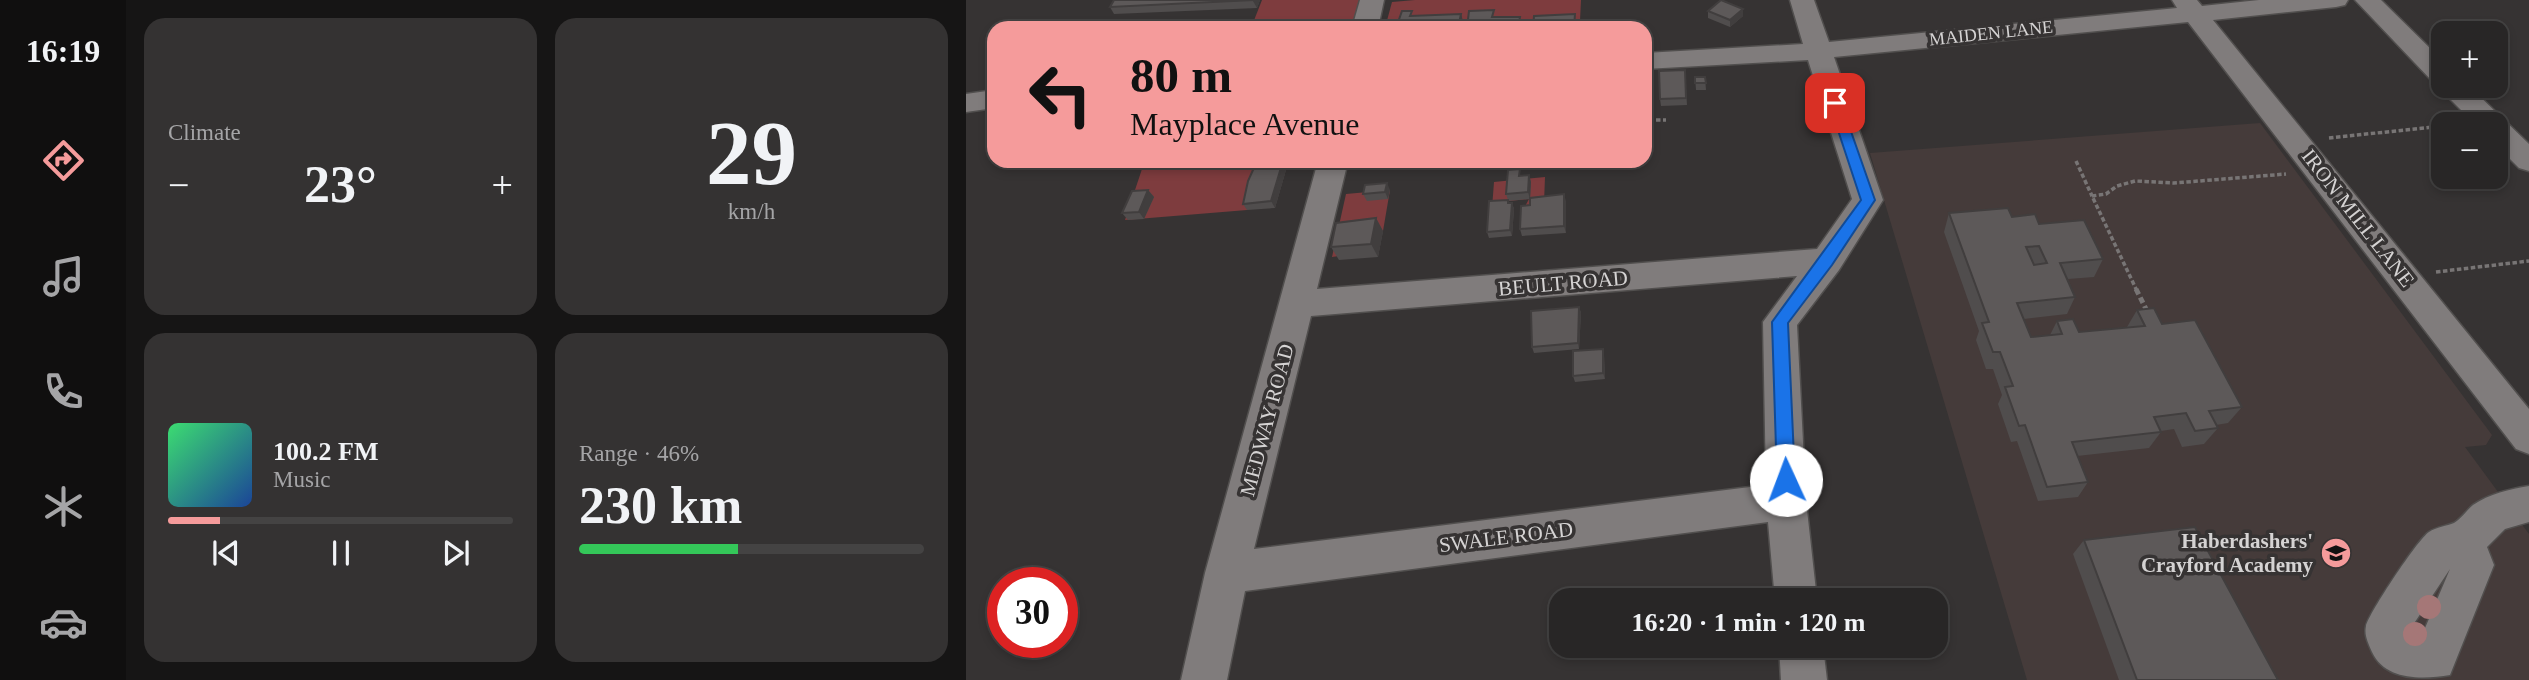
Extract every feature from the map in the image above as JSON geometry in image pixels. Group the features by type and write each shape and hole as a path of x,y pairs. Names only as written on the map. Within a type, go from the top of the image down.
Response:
{"street":[{"path":"1367,21 1372,0"},
{"path":"1795,588 1786,501 1780,322 1827,261 1868,200 1802,0"},
{"name":"MAIDEN LANE","path":"1652,68 2190,7 2336,0"},
{"path":"2367,0 2431,64"},
{"name":"IRON MILL LANE","path":"2190,7 2322,171 2529,437"},
{"path":"2465,98 2480,112"},
{"path":"966,103 987,100"},
{"path":"2508,140 2529,161"},
{"name":"MEDWAY ROAD","path":"1204,680 1226,573 1331,168"},
{"name":"BEULT ROAD","path":"1298,304 1827,261"},
{"name":"SWALE ROAD","path":"1226,573 1786,501"},
{"path":"2394,668 2434,659 2473,565 2472,555 2463,545 2479,523 2497,511 2529,504"},
{"path":"1802,658 1804,680"}],"path":[{"path":"1652,120 1666,120"},
{"path":"2298,142 2431,127"},
{"path":"2076,161 2148,314"},
{"path":"2092,196 2106,194 2135,181 2175,183 2322,171"},
{"path":"2404,276 2529,261"}],"shaded area":[{"path":"1262,0 1361,0 1356,21 1254,21"},
{"path":"1581,0 1580,21 1387,21 1392,2"},
{"path":"2260,123 2492,435 2486,445 2465,447 2529,534 2529,680 2027,680 1870,153"},
{"path":"1283,168 1247,210 1125,220 1142,169 1134,169"},
{"path":"1545,177 1544,203 1523,210 1529,199 1509,201 1492,208 1494,182"},
{"path":"1390,190 1383,231 1361,233 1339,256 1332,257 1346,194"}],"building":[{"path":"1114,0 1254,0 1110,7"},
{"path":"1721,0 1743,9 1730,20 1708,11"},
{"path":"1494,10 1492,17 1520,17 1519,21 1468,21 1469,11"},
{"path":"1402,11 1412,11 1410,16 1461,14 1460,21 1398,21"},
{"path":"1575,14 1574,21 1534,21 1534,16"},
{"path":"1685,70 1686,98 1660,99 1659,71"},
{"path":"1695,77 1705,77 1706,83 1695,83"},
{"path":"1254,168 1281,168 1271,201 1243,204"},
{"path":"1520,169 1519,176 1529,175 1528,192 1506,194 1508,170"},
{"path":"1387,183 1385,192 1363,194 1365,185"},
{"path":"1148,190 1139,212 1122,213 1132,191"},
{"path":"1564,194 1564,226 1520,229 1521,206 1530,205 1530,198"},
{"path":"1508,200 1508,203 1512,203 1510,230 1487,232 1489,201"},
{"path":"2008,208 2012,217 2035,214 2039,224 2084,220 2103,259 2060,263 2075,297 2017,303 2031,337 2062,334 2057,321 2073,319 2079,332 2145,326 2137,310 2154,308 2162,324 2195,320 2242,407 2209,411 2218,428 2195,431 2186,413 2154,417 2161,432 2072,442 2088,482 2047,487 2025,425 2019,426 2005,387 2013,386 2000,352 1993,352 1982,323 1989,322 1949,213","holes":["2039,246 2047,263 2034,265 2026,247"]},
{"path":"1376,218 1371,244 1331,247 1336,223"},
{"path":"1579,307 1578,343 1532,347 1531,311"},
{"path":"1603,349 1603,373 1573,376 1573,351"},
{"path":"2195,527 2278,680 2137,680 2084,540"}],"place":[{"name":"Haberdashers' Crayford Academy","path":"2336,553"}],"route":[{"path":"1786,480 1780,322 1827,261 1868,200 1835,103"}]}
